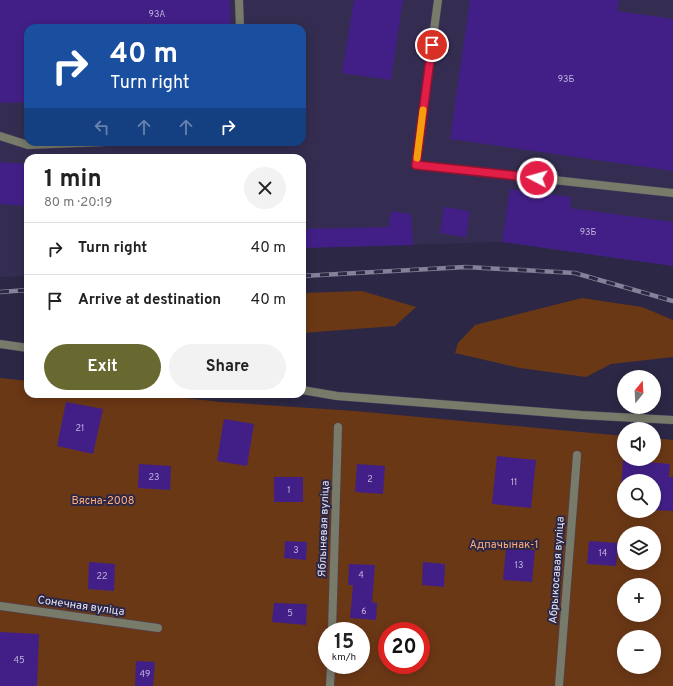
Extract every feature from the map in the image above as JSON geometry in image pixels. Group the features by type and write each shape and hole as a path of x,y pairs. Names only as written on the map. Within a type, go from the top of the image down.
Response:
{"lane":[{"path":"239,0 240,24"},
{"path":"438,0 416,165 673,193"},
{"path":"0,136 24,144"},
{"path":"0,344 24,347"},
{"path":"306,391 337,396 574,415 673,420"},
{"name":"Яблыневая вуліца","path":"332,622 338,427"},
{"name":"Абрыкосавая вуліца","path":"559,686 577,455"},
{"name":"Сонечная вуліца","path":"0,606 158,628"},
{"path":"330,686 331,674"}],"shaded area":[{"path":"0,0 673,0 673,266 502,242 306,248 306,154 24,154 24,276 0,277"}],"green space":[{"path":"362,291 416,307 395,326 306,333 306,293"},
{"path":"582,298 642,307 673,320 673,357 611,364 586,377 520,368 455,353 458,343 475,325"},
{"name":"Адпачынак-1","path":"0,378 24,381 24,398 184,398 221,402 355,411 617,435 617,466 661,466 661,439 673,440 673,686 0,686"}],"building":[{"path":"0,0 230,0 231,24 24,24 24,102 0,103"},
{"path":"354,0 403,0 391,80 342,73"},
{"path":"470,0 619,0 617,11 673,19 673,171 450,139"},
{"path":"0,162 24,164 24,206 0,204"},
{"path":"510,189 571,197 570,208 673,222 673,266 502,242"},
{"path":"444,207 470,211 466,237 440,233"},
{"path":"392,211 411,214 413,245 306,248 306,229 388,227"},
{"path":"66,402 103,409 93,454 57,446"},
{"path":"224,419 254,424 247,466 217,461"},
{"path":"497,456 536,460 531,508 492,504"},
{"path":"661,463 670,464 669,477 673,477 673,511 661,510 661,474 622,474 623,466 661,466"},
{"path":"139,464 171,466 170,490 138,488"},
{"path":"357,464 385,466 383,494 355,492"},
{"path":"274,477 303,477 303,502 274,502"},
{"path":"285,541 307,542 306,560 284,558"},
{"path":"589,541 617,543 616,566 587,564"},
{"path":"506,548 535,550 532,582 503,580"},
{"path":"89,562 115,564 114,591 88,589"},
{"path":"423,562 445,564 444,587 422,585"},
{"path":"349,564 375,565 372,602 377,603 376,620 350,618 353,585 348,585"},
{"path":"274,603 307,604 306,625 272,622"},
{"path":"0,632 39,634 37,686 0,686"},
{"path":"136,661 155,662 153,686 135,686"}],"railway":[{"path":"306,276 466,267 575,273 673,301"},
{"path":"0,292 24,290"}],"slow traffic":[{"path":"417,158 423,110"}],"route":[{"path":"432,45 416,165 537,178"}],"park label":[{"name":"Вясна-2008","path":"103,501"}]}
